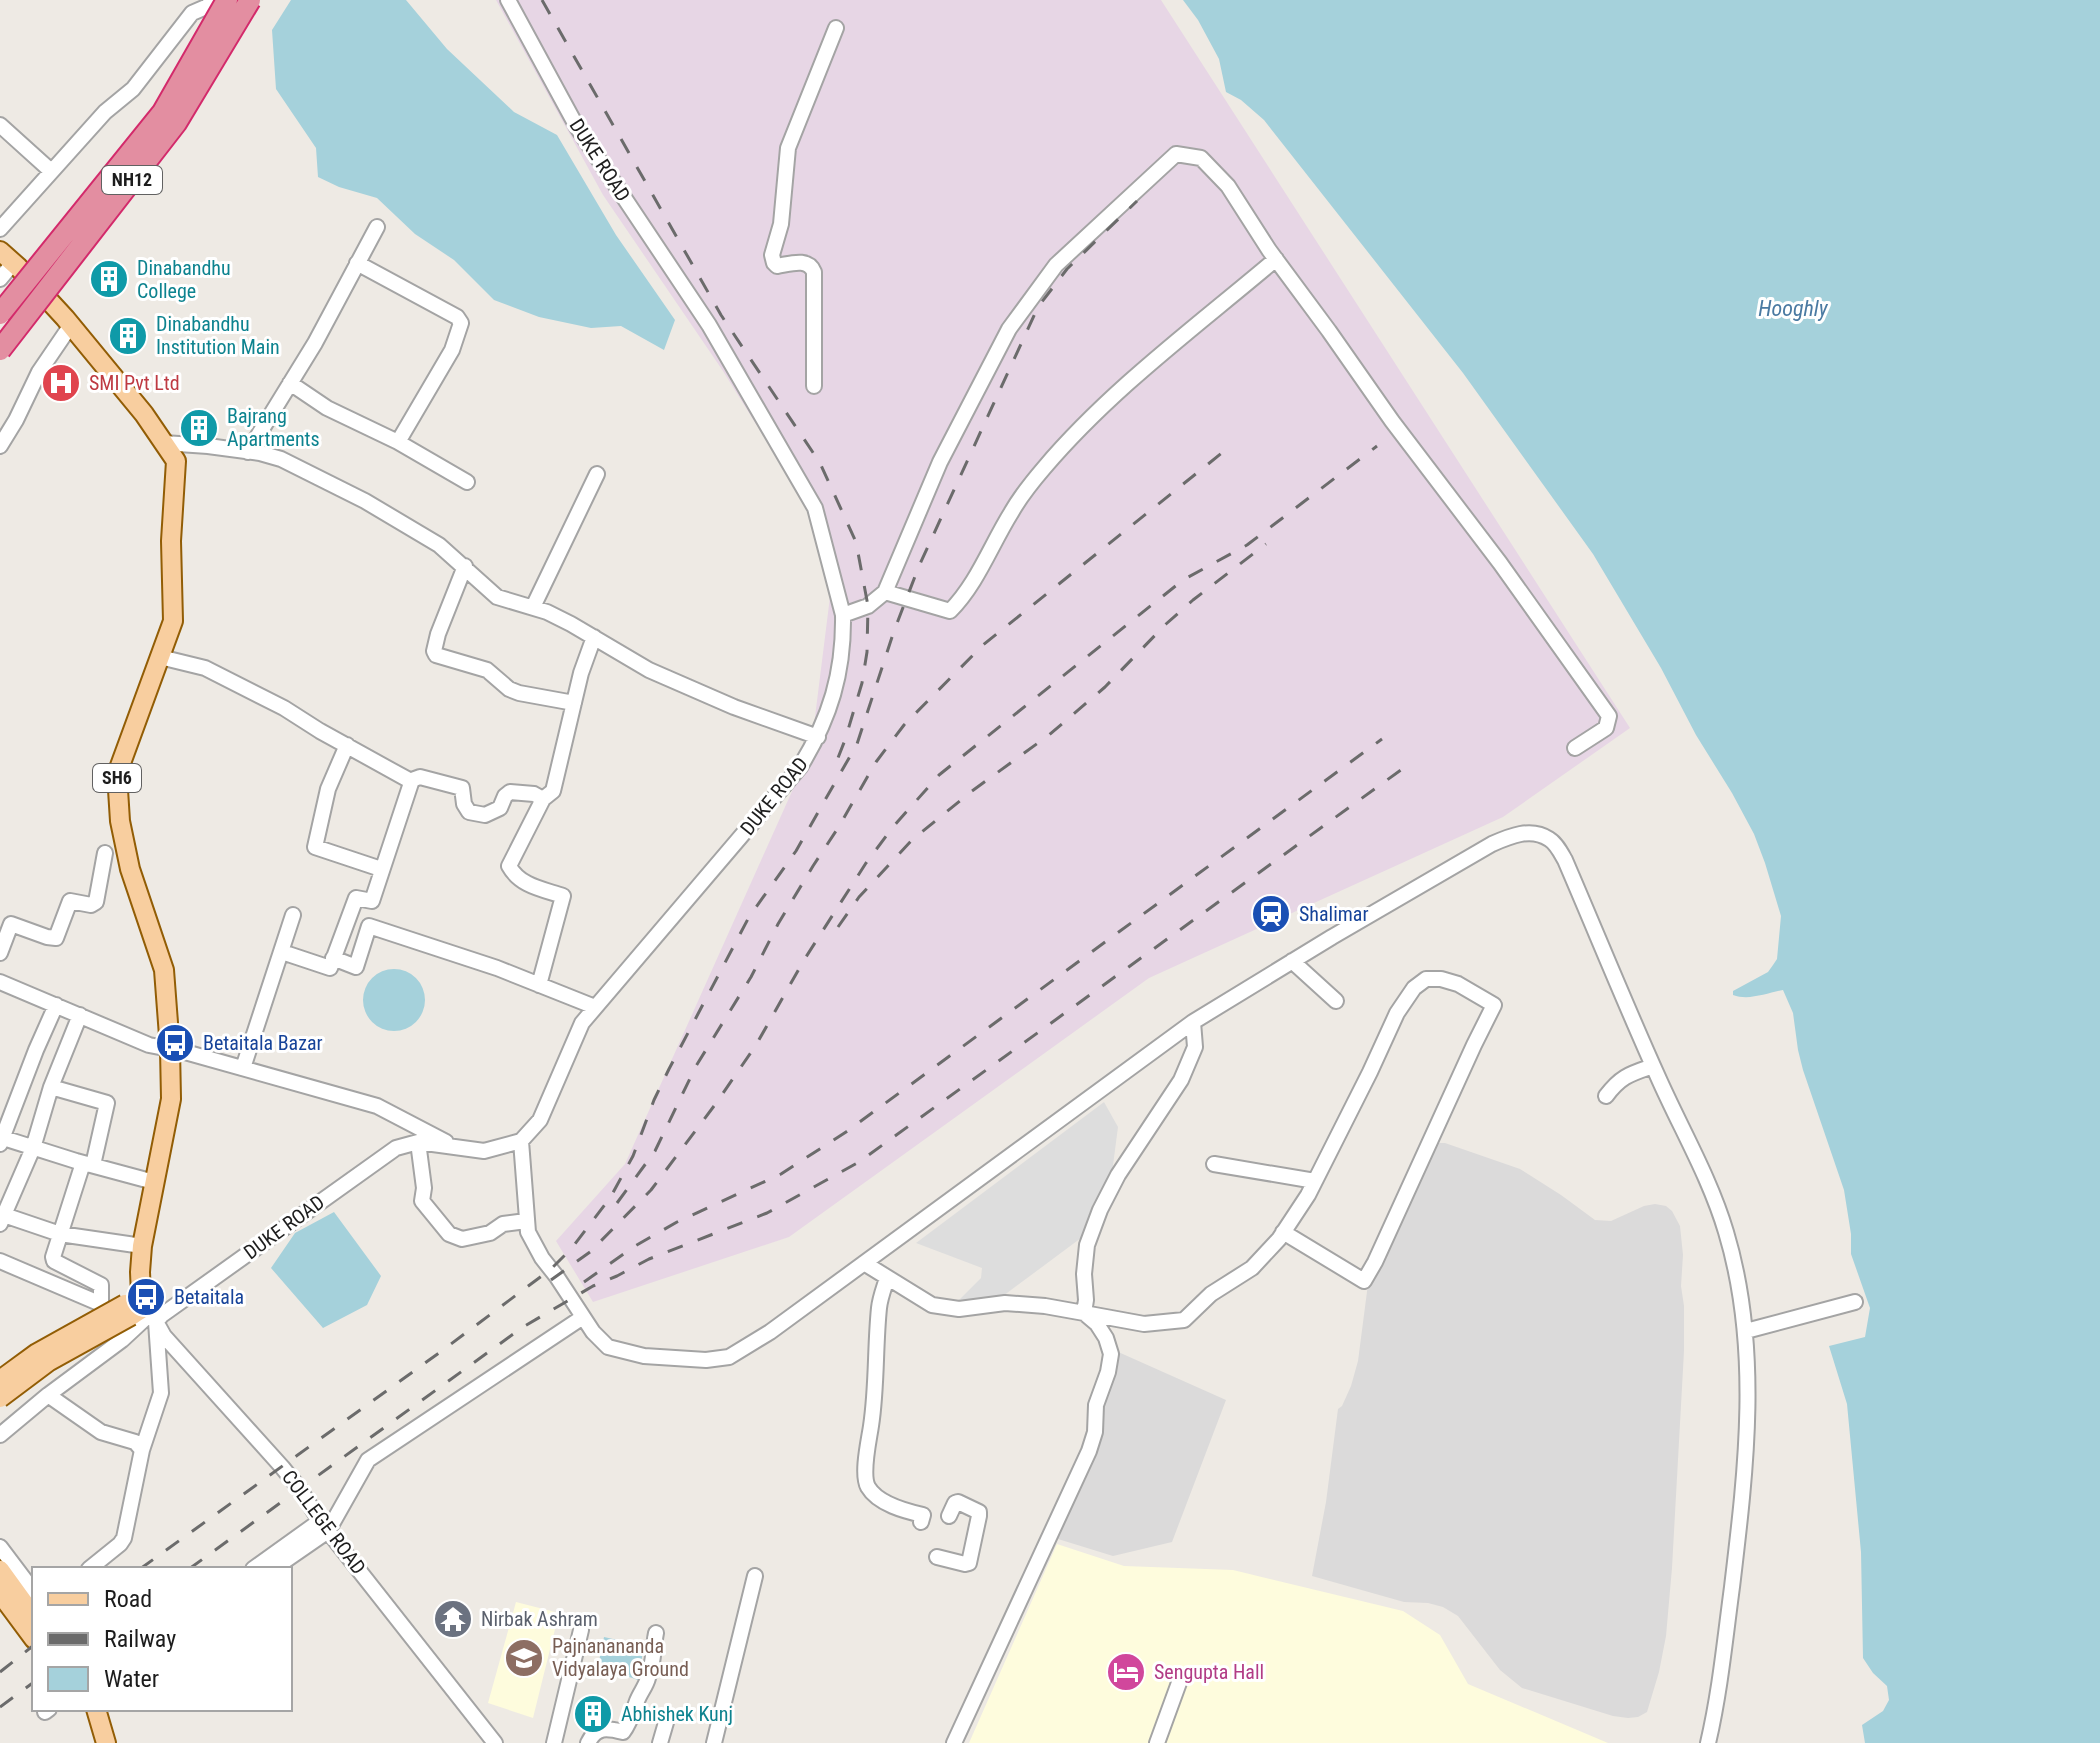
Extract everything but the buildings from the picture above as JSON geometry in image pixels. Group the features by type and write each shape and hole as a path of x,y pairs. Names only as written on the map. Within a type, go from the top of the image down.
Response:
{"highway":[{"name":"NH12","path":"0,314 163,112 227,0"},
{"name":"NH12","path":"0,350 176,123 250,0"}],"main road":[{"name":"SH6","path":"7,257 71,325 144,414 176,461 171,541 173,621 117,774 120,821 130,869 164,970 170,1049 171,1099 142,1246 141,1310"},
{"path":"0,1380 37,1353 141,1310"},
{"path":"0,1398 48,1362 141,1310"},
{"path":"0,1570 32,1614"},
{"path":"0,1593 32,1636"},
{"path":"86,1711 105,1739"},
{"path":"97,1711 105,1739"}],"street":[{"path":"0,229 105,112 133,89 192,13 208,6 212,0"},
{"name":"DUKE ROAD","path":"508,0 577,127 709,325 815,508 843,615 835,694 818,737 800,767 582,1023 540,1120 521,1141"},
{"path":"814,386 814,272 811,265 805,262 777,266 772,255 781,224 788,148 836,28"},
{"path":"0,125 51,171"},
{"path":"843,615 868,606 885,592 940,462 1009,329 1056,265 1176,154 1201,158 1228,186 1276,259 1392,421 1500,563 1609,716 1606,728 1575,748"},
{"path":"248,452 315,343 377,227"},
{"path":"0,279 7,257"},
{"path":"885,592 950,611 964,598 1012,511 1062,447 1103,404 1276,259"},
{"path":"357,263 457,317 461,323 452,350 398,442"},
{"path":"0,446 39,372 71,325"},
{"path":"290,383 327,408 398,442 467,482"},
{"path":"164,443 208,446 281,459 365,501 439,545 497,597 533,607 571,624 649,670 734,707 818,737"},
{"path":"533,607 597,474"},
{"path":"465,566 438,634 436,655 487,670 509,689 574,703"},
{"path":"539,985 563,896 528,885 514,876 509,866 543,799 553,791 581,673 594,637"},
{"path":"160,657 205,668 284,708 411,783 372,901 356,898 330,968 282,952"},
{"path":"347,745 328,789 315,847 381,869"},
{"path":"409,781 420,777 462,788 464,804 469,812 485,815 500,808 510,792 534,794 543,799"},
{"path":"526,1221 503,1224 490,1233 462,1239 449,1234 422,1201 424,1188 418,1142 484,1151 521,1141 528,1232 580,1314 608,1347 644,1356 706,1360 729,1357 770,1332 1193,1022 1492,844 1515,834 1537,834 1551,840 1565,860 1653,1066 1704,1174 1726,1232 1746,1331 1748,1404 1742,1506 1716,1707 1708,1743"},
{"path":"0,953 11,924 56,938 70,901 91,905 96,902 105,853"},
{"path":"243,1068 293,915"},
{"path":"333,958 356,967 369,926 497,968 595,1007"},
{"path":"1292,961 1336,1001"},
{"path":"864,1263 932,1305 959,1309 1005,1303 1045,1306 1144,1324 1184,1320 1211,1294 1252,1268 1283,1232 1315,1181 1397,1013 1414,988 1426,979 1441,979 1458,984 1494,1005 1364,1281 1283,1232"},
{"path":"0,982 149,1045 377,1106 454,1146"},
{"path":"56,1005 1,1139 154,1182"},
{"path":"80,1015 51,1087 33,1148 2,1220 60,1234 142,1246"},
{"path":"1084,1313 1087,1245 1100,1210 1118,1175 1181,1080 1195,1047 1193,1022"},
{"path":"1606,1096 1626,1075 1653,1066"},
{"path":"51,1087 107,1103 53,1257 54,1261 101,1285 101,1304 122,1340"},
{"name":"DUKE ROAD","path":"0,1435 122,1340 141,1310 162,1315 396,1148 418,1142"},
{"path":"1214,1164 1315,1181"},
{"path":"0,1261 101,1304"},
{"path":"887,1278 879,1305 874,1405 865,1465 867,1483 880,1498 922,1519 927,1509 948,1520 958,1502 979,1512 969,1563 937,1557"},
{"path":"1746,1331 1855,1302"},
{"path":"91,1567 124,1538 142,1450 161,1393 141,1310"},
{"name":"COLLEGE ROAD","path":"141,1310 282,1467 324,1526 495,1743"},
{"path":"954,1743 1060,1516 1095,1432 1096,1405 1111,1354 1097,1324 1084,1313"},
{"path":"275,1567 324,1526 368,1460 580,1314"},
{"path":"0,1372 101,1432 135,1442 142,1450"},
{"path":"256,1567 324,1526"},
{"path":"0,1547 32,1589"},
{"path":"714,1743 755,1576"},
{"path":"554,1743 581,1630"},
{"path":"588,1743 599,1729 623,1732 628,1726 647,1682 656,1633"},
{"path":"1157,1743 1180,1680"},
{"path":"660,1743 667,1719"}],"shaded area":[{"path":"496,0 1161,0 1630,728 1503,817 1149,978 789,1237 593,1302 556,1241 625,1164 811,749 830,597 810,511 723,371 603,195"},
{"path":"1104,1102 1118,1127 1112,1173 1092,1206 1081,1238 999,1299 953,1306 981,1278 982,1268 916,1243"},
{"path":"1431,1143 1445,1143 1520,1169 1595,1220 1611,1221 1655,1204 1672,1211 1680,1226 1684,1351 1672,1568 1666,1636 1659,1672 1647,1712 1638,1717 1613,1716 1522,1688 1500,1670 1458,1616 1443,1607 1404,1602 1312,1576 1326,1502 1338,1409 1351,1386 1358,1361 1368,1284"},
{"path":"1116,1351 1226,1400 1172,1542 1113,1556 1058,1539 1088,1461"},
{"path":"1057,1544 1124,1566 1233,1570 1403,1611 1440,1635 1468,1684 1608,1743 969,1743"},
{"name":"Pajnanananda Vidyalaya Ground","path":"516,1602 559,1613 533,1718 488,1703"}],"water":[{"path":"291,0 406,0 447,49 514,112 557,135 616,235 675,320 664,350 621,326 591,328 539,317 494,300 454,260 415,234 377,198 318,177 316,148 276,89 272,30"},
{"name":"Hooghly","path":"1183,0 2100,0 2100,1743 1865,1743 1862,1725 1883,1711 1889,1700 1887,1686 1863,1658 1861,1552 1847,1404 1829,1346 1865,1337 1870,1308 1851,1254 1844,1190 1803,1070 1793,1013 1783,990 1752,997 1733,995 1733,991 1768,972 1777,959 1781,916 1754,834 1593,554 1463,373 1264,120 1241,100 1226,92 1219,59"},
{"path":"388,969 400,969 416,978 423,988 423,1012 416,1022 400,1031 388,1031 368,1017 363,1006 363,994 377,974"},
{"path":"334,1212 381,1276 367,1305 323,1328 271,1268 295,1233"},
{"path":"604,1637 644,1646 638,1680 598,1666"}],"railway":[{"path":"542,0 721,315 820,463 856,542 868,606 867,652 862,683 836,763"},
{"path":"143,1567 551,1269 571,1249 610,1198 633,1156 669,1069 749,917 796,851 857,744 919,566 1038,307 1067,269 1137,201"},
{"path":"617,1203 655,1151 696,1066 751,977 778,924 876,762 904,725 983,645 1233,444"},
{"path":"551,1280 590,1252 651,1190 756,1045 804,960 866,863 939,775 1183,580 1247,545 1377,446"},
{"path":"838,927 859,897 912,840 1049,735 1105,687 1193,600 1266,544"},
{"path":"584,1282 635,1246 677,1222 781,1174 846,1132 1382,739"},
{"path":"192,1567 523,1327 593,1286 649,1259 767,1213 859,1162 1405,767"},
{"path":"0,1672 32,1647"},
{"path":"0,1707 32,1683"}],"place":[{"name":"Dinabandhu College","path":"109,279"},
{"name":"Dinabandhu Institution Main","path":"128,336"},
{"name":"SMI Pvt Ltd","path":"61,383"},
{"name":"Bajrang Apartments","path":"199,428"},
{"name":"Shalimar","path":"1271,914"},
{"name":"Betaitala Bazar","path":"175,1043"},
{"name":"Betaitala","path":"146,1297"},
{"name":"Nirbak Ashram","path":"453,1619"},
{"name":"Pajnanananda Vidyalaya Ground","path":"524,1658"},
{"name":"Sengupta Hall","path":"1126,1672"},
{"name":"Abhishek Kunj","path":"593,1714"}]}
